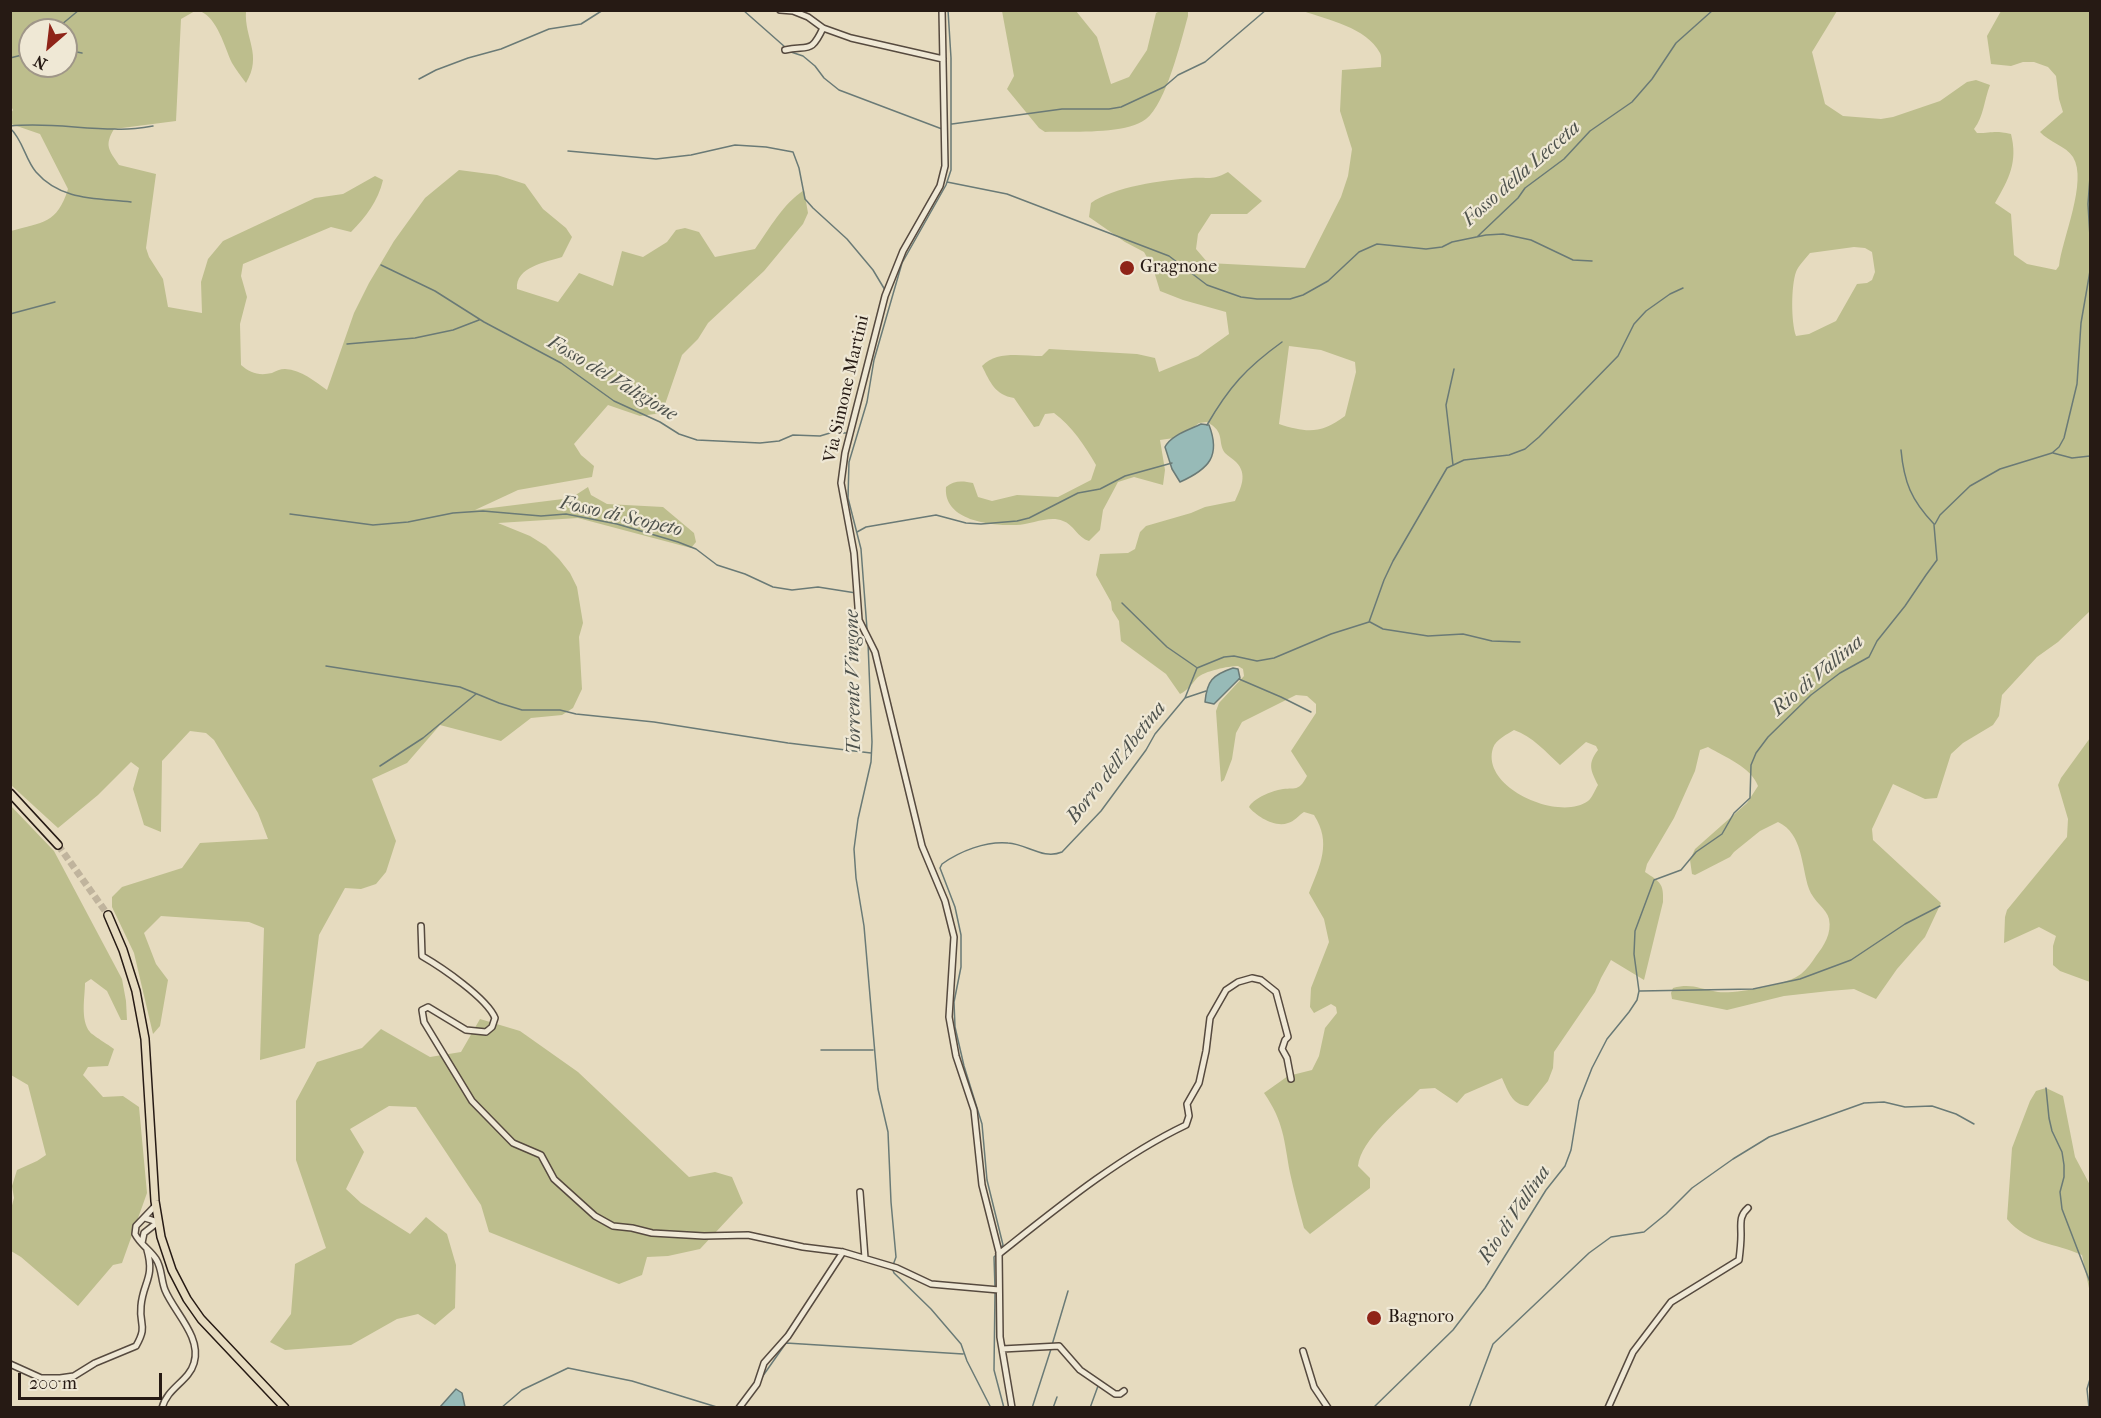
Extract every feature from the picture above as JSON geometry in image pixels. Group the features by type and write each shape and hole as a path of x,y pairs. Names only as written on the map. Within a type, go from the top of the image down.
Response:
{"main road":[{"path":"10,793 58,845"},
{"path":"108,915 123,950 136,992 145,1039 156,1205 162,1238 172,1270 187,1299 201,1319 285,1407"}],"street":[{"path":"780,10 793,11 808,17 823,28 851,38 943,59 942,10"},
{"path":"787,49 806,48 816,43 823,28"},
{"name":"Via Simone Martini","path":"943,59 945,162 940,186 903,251 887,292 845,453 842,483 854,553 859,620 875,652 922,846 945,901 954,937 949,1017 956,1056 974,1110 982,1185 999,1254 1000,1337 1012,1407"},
{"path":"421,926 422,956 440,966 479,998 492,1011 495,1018 492,1027 486,1032 477,1031 466,1029 428,1007 422,1010 424,1022 472,1101 513,1143 541,1155 554,1179 595,1216 613,1226 632,1227 652,1233 704,1236 747,1235 804,1247 843,1252 897,1268 931,1284 999,1290"},
{"path":"999,1254 1094,1181 1165,1135 1186,1125 1189,1116 1187,1104 1199,1083 1210,1018 1226,990 1238,982 1252,978 1262,980 1276,992 1288,1037 1282,1049 1287,1058 1291,1079"},
{"path":"860,1192 865,1258"},
{"path":"156,1205 136,1226 135,1230 146,1249 158,1261 171,1303 194,1345 195,1357 194,1366 165,1398 162,1407"},
{"path":"1608,1407 1633,1352 1671,1302 1739,1260 1742,1233 1740,1224 1743,1213 1748,1208"},
{"path":"145,1218 159,1222"},
{"path":"142,1243 142,1237 159,1222"},
{"path":"149,1230 162,1238"},
{"path":"10,1364 41,1378 60,1378 74,1376 94,1363 136,1347 143,1328 141,1303 151,1272 146,1249"},
{"path":"739,1407 757,1384 764,1363 788,1336 843,1252"},
{"path":"1002,1349 1059,1346 1080,1370 1115,1394 1124,1391"},
{"path":"1303,1351 1314,1387 1328,1407"}],"green space":[{"path":"11,10 195,11 181,19 176,121 114,129 109,140 110,152 119,165 156,174 146,248 163,279 168,307 202,313 201,282 208,259 223,241 315,198 343,194 375,176 383,180 371,208 351,232 331,227 243,264 241,276 247,297 240,324 241,365 259,374 283,369 297,371 327,390 354,313 394,241 425,198 459,170 497,175 525,184 543,209 566,228 572,237 562,257 526,271 521,275 517,289 558,302 579,273 613,286 622,251 643,257 667,242 676,230 685,228 699,232 715,257 755,249 783,210 804,190 808,213 803,224 764,271 708,323 698,339 682,355 662,413 640,416 608,405 574,444 581,455 594,466 592,477 518,490 475,510 571,498 588,487 591,495 607,504 663,507 694,533 696,542 691,548 578,518 498,523 530,536 546,546 570,573 577,587 583,623 579,637 582,689 573,708 562,715 531,718 501,741 440,725 407,763 372,779 396,841 386,872 376,884 361,889 345,888 319,935 305,1048 260,1060 264,928 249,922 161,916 144,933 156,964 168,980 160,1026 153,1034 134,953 112,907 112,897 122,887 182,868 200,843 268,839 258,813 214,740 206,733 190,731 162,761 161,832 144,825 133,789 139,768 131,762 98,795 58,828 11,785 11,231 40,223 54,215 68,189 40,134 11,124 13,110 10,104"},
{"path":"200,11 246,11 253,64 246,83 232,63 216,26"},
{"path":"1002,11 1076,11 1097,37 1111,84 1129,77 1147,50 1156,13 1188,11 1188,16 1166,86 1160,100 1146,119 1125,128 1112,130 1045,132 1039,128 1007,89 1014,76"},
{"path":"1303,11 1837,11 1812,52 1825,104 1843,116 1881,119 1940,101 1967,82 1976,80 1990,85 1982,113 1974,129 1977,133 2011,134 2013,144 2011,170 1995,203 2011,214 2014,255 2027,264 2056,270 2073,210 2078,180 2073,157 2040,132 2063,112 2056,76 2048,67 2034,62 2023,62 2011,66 1991,64 1987,36 2001,11 2090,11 2090,611 2058,642 2037,657 2002,695 1999,716 1993,725 1963,743 1951,754 1937,798 1925,799 1893,784 1872,829 1873,840 1941,903 1925,937 1897,969 1876,999 1854,989 1784,996 1727,1010 1672,999 1673,988 1691,986 1718,992 1737,992 1761,988 1794,978 1805,970 1819,952 1827,939 1830,924 1828,915 1809,889 1797,842 1786,827 1778,822 1760,831 1730,857 1695,875 1692,874 1690,860 1695,849 1747,803 1758,786 1750,773 1737,763 1708,747 1700,750 1695,771 1674,818 1647,864 1645,872 1660,884 1663,891 1663,902 1644,980 1611,960 1595,992 1554,1052 1553,1068 1548,1081 1528,1106 1514,1100 1502,1078 1465,1094 1457,1103 1435,1088 1420,1089 1383,1124 1360,1156 1358,1166 1370,1178 1370,1188 1310,1234 1304,1228 1302,1221 1279,1122 1264,1093 1288,1076 1312,1070 1319,1056 1325,1028 1337,1013 1336,1007 1331,1004 1314,1013 1310,1007 1311,988 1329,942 1324,919 1309,893 1320,863 1322,835 1314,815 1304,812 1290,822 1277,824 1256,814 1249,807 1266,794 1295,788 1304,782 1307,776 1291,751 1316,713 1316,704 1307,696 1296,695 1242,722 1236,733 1232,759 1224,780 1221,782 1216,711 1219,703 1244,676 1243,669 1234,666 1205,673 1180,694 1166,674 1121,641 1119,621 1096,575 1100,554 1128,553 1135,549 1140,532 1146,526 1205,507 1235,501 1242,481 1242,471 1225,453 1217,430 1207,422 1199,423 1181,437 1160,440 1165,470 1163,485 1134,477 1118,482 1103,510 1100,530 1089,541 1070,525 1058,519 1022,525 1006,525 971,519 952,507 947,498 946,487 952,483 973,483 978,497 992,501 1017,495 1058,497 1091,480 1096,465 1072,430 1054,413 1045,414 1039,426 1034,427 1014,398 1002,394 991,382 982,366 988,361 1010,355 1042,356 1049,349 1137,354 1155,358 1159,372 1198,356 1229,334 1226,312 1160,291 1153,268 1144,252 1089,217 1091,203 1100,197 1139,185 1180,179 1214,178 1228,172 1262,201 1247,214 1211,214 1198,234 1196,249 1208,263 1305,268 1341,197 1348,176 1352,149 1340,111 1342,70 1381,67 1381,56 1374,44 1356,31","holes":["1854,247 1865,248 1872,252 1875,272 1872,280 1857,284 1836,321 1809,334 1796,336 1792,295 1798,267 1810,253","1289,346 1321,350 1355,362 1356,372 1345,416 1328,426 1314,430 1279,424","1514,730 1527,736 1560,765 1586,742 1596,746 1598,750 1592,759 1591,768 1598,785 1588,801 1575,806 1560,807 1542,804 1525,797 1510,788 1498,776 1492,763 1493,748 1499,739"]},
{"path":"2090,738 2090,982 2060,971 2053,965 2053,946 2056,936 2039,927 2004,943 2007,910 2067,837 2068,819 2058,785"},
{"path":"10,805 54,851 122,979 126,1001 127,1020 121,1020 107,991 91,979 85,983 84,1015 87,1027 91,1033 114,1049 108,1066 88,1067 83,1075 103,1097 123,1096 139,1107 147,1193 122,1263 113,1265 78,1306 11,1251 11,1209 14,1198 12,1186 17,1170 46,1155 28,1085 11,1075"},
{"path":"480,1019 520,1031 578,1072 689,1177 715,1172 732,1177 743,1203 700,1249 668,1256 647,1257 642,1275 619,1284 489,1232 481,1205 416,1107 389,1106 350,1129 364,1152 346,1189 361,1203 410,1234 426,1217 447,1234 456,1265 455,1308 435,1325 418,1314 397,1319 351,1345 285,1350 270,1342 291,1314 295,1264 326,1248 296,1160 296,1101 317,1062 362,1048 381,1029 430,1057 461,1052"},
{"path":"2046,1088 2063,1096 2075,1157 2090,1185 2090,1293 2082,1255 2033,1238 2007,1219 2012,1148 2030,1101 2036,1091"}],"water":[{"path":"1201,424 1209,425 1214,445 1213,453 1205,466 1180,482 1172,469 1165,447 1176,436"},
{"path":"1233,668 1238,669 1240,678 1214,704 1205,702 1207,689 1215,676"},
{"path":"456,1389 462,1393 465,1407 440,1407"}],"waterway":[{"path":"69,18 79,10"},
{"path":"419,79 436,70 501,49 549,29 581,24 603,10"},
{"path":"743,10 785,47"},
{"name":"Torrente Vingone","path":"867,629 861,549 848,498 849,462 867,402 874,360 902,263 946,185 951,170 951,58 948,10"},
{"path":"952,124 1062,109 1121,107 1164,87 1178,75 1205,62 1266,10"},
{"name":"Fosso della Lecceta","path":"1477,237 1518,198 1525,188 1564,159 1590,131 1632,102 1652,79 1676,43 1713,10"},
{"path":"78,52 82,53"},
{"path":"791,52 803,56 839,90 942,129"},
{"path":"10,58 18,56"},
{"path":"10,126 120,129 153,126"},
{"path":"10,128 18,138 36,172 57,188 80,196 131,202"},
{"path":"568,151 656,159 691,155 735,145 793,152 799,168 805,199 847,239 873,270 885,290"},
{"path":"2090,177 2088,204 2090,237"},
{"name":"Fosso della Lecceta","path":"947,182 1007,194 1169,256 1207,285 1241,297 1257,299 1290,299 1303,295 1328,281 1359,252 1377,244 1426,249 1486,235 1503,234 1531,240 1573,260 1592,261"},
{"name":"Fosso del Valigione","path":"381,265 435,291 484,322 561,363 614,401 660,422 679,434 697,440 760,443 779,441 793,435 820,436 830,433 847,433"},
{"path":"1935,524 1940,515 1970,486 2000,469 2052,453 2059,447 2064,438 2077,384 2081,323 2090,271"},
{"name":"Borro dell'Abetina","path":"1001,1248 1003,1245 987,1180 982,1124 955,1027 954,1002 961,967 961,935 955,907 940,868 942,864 965,851 982,845 1000,843 1015,844 1048,854 1062,852 1101,811 1146,750 1155,734 1185,698 1197,668 1224,657 1234,656 1257,661 1274,658 1331,634 1369,622 1393,561 1447,468 1464,460 1509,455 1525,449 1618,356 1634,324 1646,311 1683,288"},
{"path":"10,314 55,302"},
{"path":"347,344 415,338 453,330 479,320"},
{"path":"1207,425 1239,379 1282,342"},
{"path":"1453,465 1446,405 1454,369"},
{"path":"1901,450 1904,472 1910,490 1934,524"},
{"path":"2053,453 2072,458 2090,456"},
{"path":"857,532 866,527 936,515 966,523 1017,521 1029,518 1078,493 1100,489 1125,476 1172,463"},
{"name":"Fosso di Scopeto","path":"290,514 373,525 408,522 453,513 483,511 541,516 566,514 617,524 678,542 696,549 717,565 745,574 773,587 792,590 818,587 856,593"},
{"name":"Rio di Vallina","path":"1373,1408 1453,1330 1485,1288 1546,1190 1565,1166 1571,1150 1579,1101 1592,1068 1607,1039 1637,1000 1639,991 1634,954 1635,931 1654,880 1681,870 1696,852 1722,834 1734,813 1750,798 1751,765 1756,753 1768,737 1811,695 1840,673 1869,657 1877,641 1937,560 1934,525"},
{"path":"1122,603 1167,647 1196,667"},
{"path":"1370,622 1383,629 1428,636 1463,634 1492,641 1520,642"},
{"name":"Torrente Vingone","path":"868,643 871,762 858,819 854,849 864,926 878,1089 888,1132 896,1257 892,1268 894,1273 931,1309 961,1344 991,1408"},
{"path":"326,666 460,687 522,710 560,710 871,753"},
{"path":"1239,679 1311,712"},
{"path":"1185,698 1206,691"},
{"path":"380,766 423,738 476,694"},
{"path":"1640,991 1753,989 1800,979 1851,960 1905,924 1940,906"},
{"path":"821,1050 873,1050"},
{"path":"2046,1088 2052,1131 2062,1152 2064,1165 2060,1192 2062,1209 2090,1282"},
{"path":"1469,1408 1493,1344 1589,1253 1611,1237 1644,1232 1692,1188 1769,1137 1864,1103 1884,1102 1905,1107 1932,1106 1956,1114 1974,1124"},
{"name":"Borro dell'Abetina","path":"995,1288 994,1257 997,1254"},
{"path":"1052,1345 1068,1291"},
{"name":"Borro dell'Abetina","path":"995,1292 994,1370 1004,1408"},
{"path":"760,1380 786,1343 963,1354"},
{"path":"1032,1408 1051,1349"},
{"path":"501,1408 522,1390 568,1368 632,1381 720,1408"},
{"path":"2089,1408 2087,1389 2090,1379"},
{"path":"1090,1408 1098,1386"},
{"path":"1053,1408 1057,1397"}],"tunnel":[{"path":"58,845 108,915"}],"place":[{"name":"Gragnone","path":"1127,268"},
{"name":"Bagnoro","path":"1374,1318"}]}
